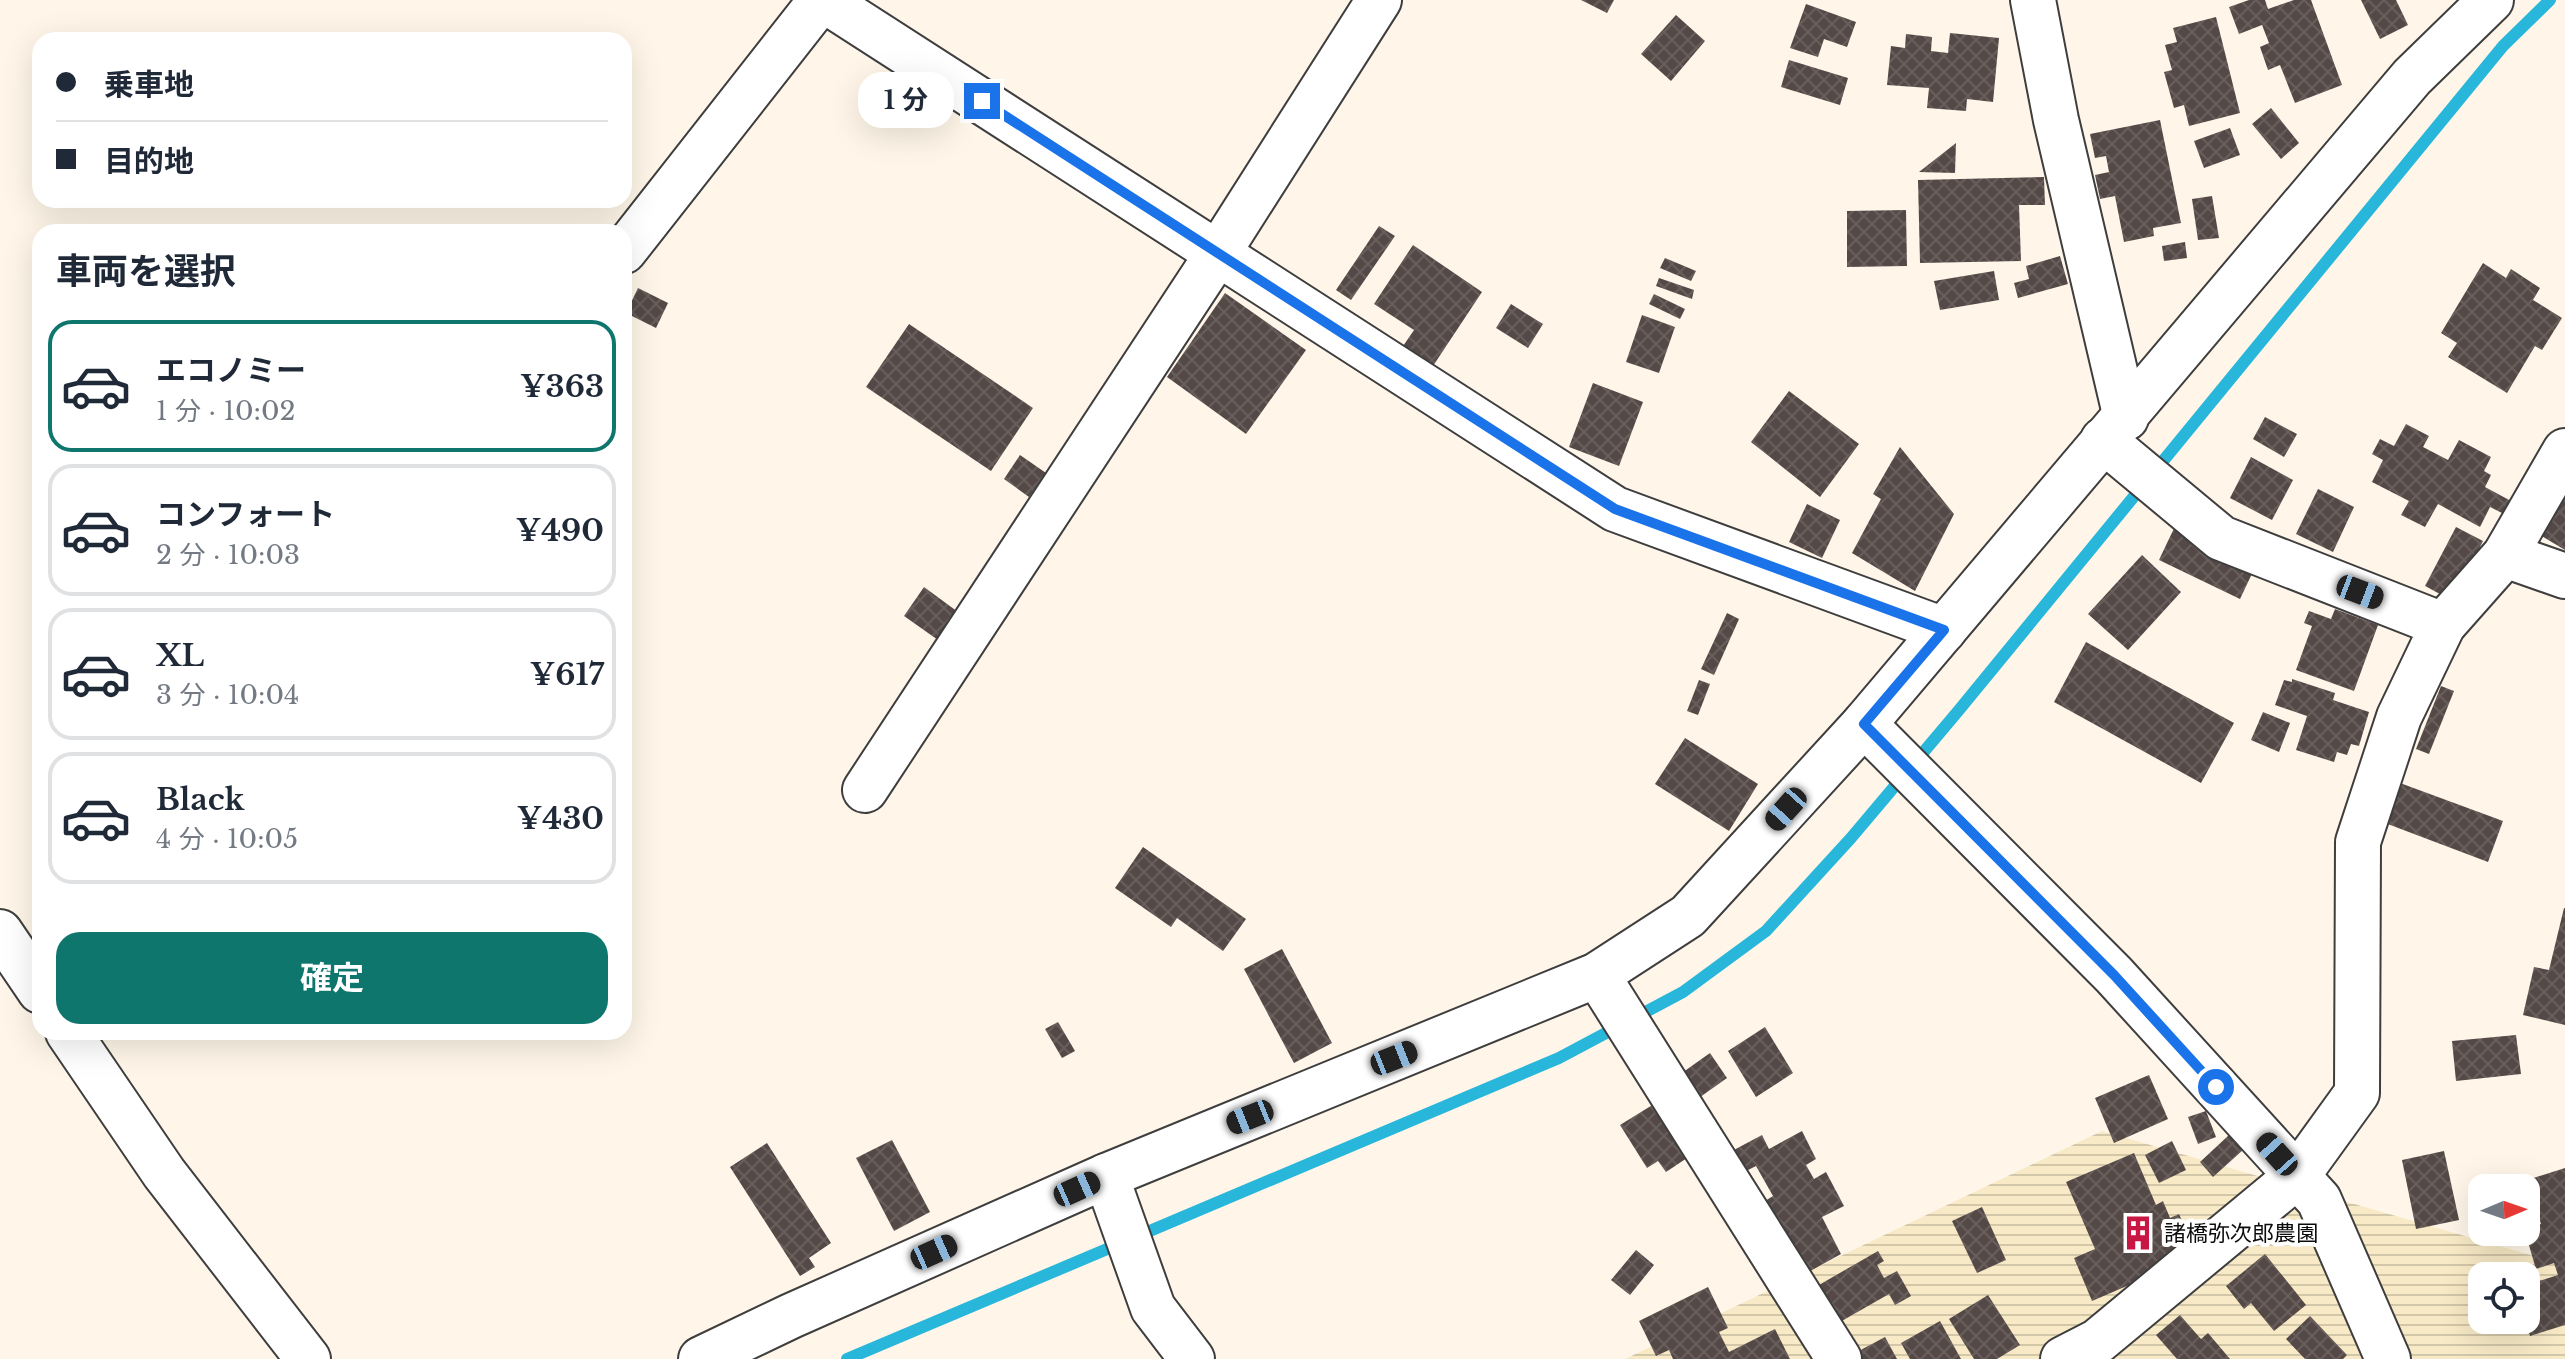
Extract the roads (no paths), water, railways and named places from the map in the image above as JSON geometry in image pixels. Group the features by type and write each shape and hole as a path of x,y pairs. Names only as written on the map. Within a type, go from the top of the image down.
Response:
{"street":[{"path":"632,241 822,0 1615,509 1944,630"},
{"path":"865,790 1218,253 1379,0"},
{"path":"2033,0 2115,429 2221,538 2443,625"},
{"path":"701,1359 1106,1176 1597,975 1688,916 1864,724 2412,77 2491,0"},
{"path":"2063,1359 2098,1341 2297,1176 2357,1093 2358,842 2399,717 2443,625 2505,555 2565,451"},
{"path":"2505,555 2565,576"},
{"path":"1864,724 2114,975 2319,1200 2388,1359"},
{"path":"0,932 32,979"},
{"path":"1597,975 1839,1359"},
{"path":"73,1040 164,1173 308,1359"},
{"path":"1106,1176 1153,1308 1192,1359"}],"waterway":[{"path":"847,1359 1559,1058 1683,992 1766,931 1851,838 1959,710 2503,46 2550,0"}],"place":[{"name":"諸橋弥次郎農園","path":"2138,1233"}]}
